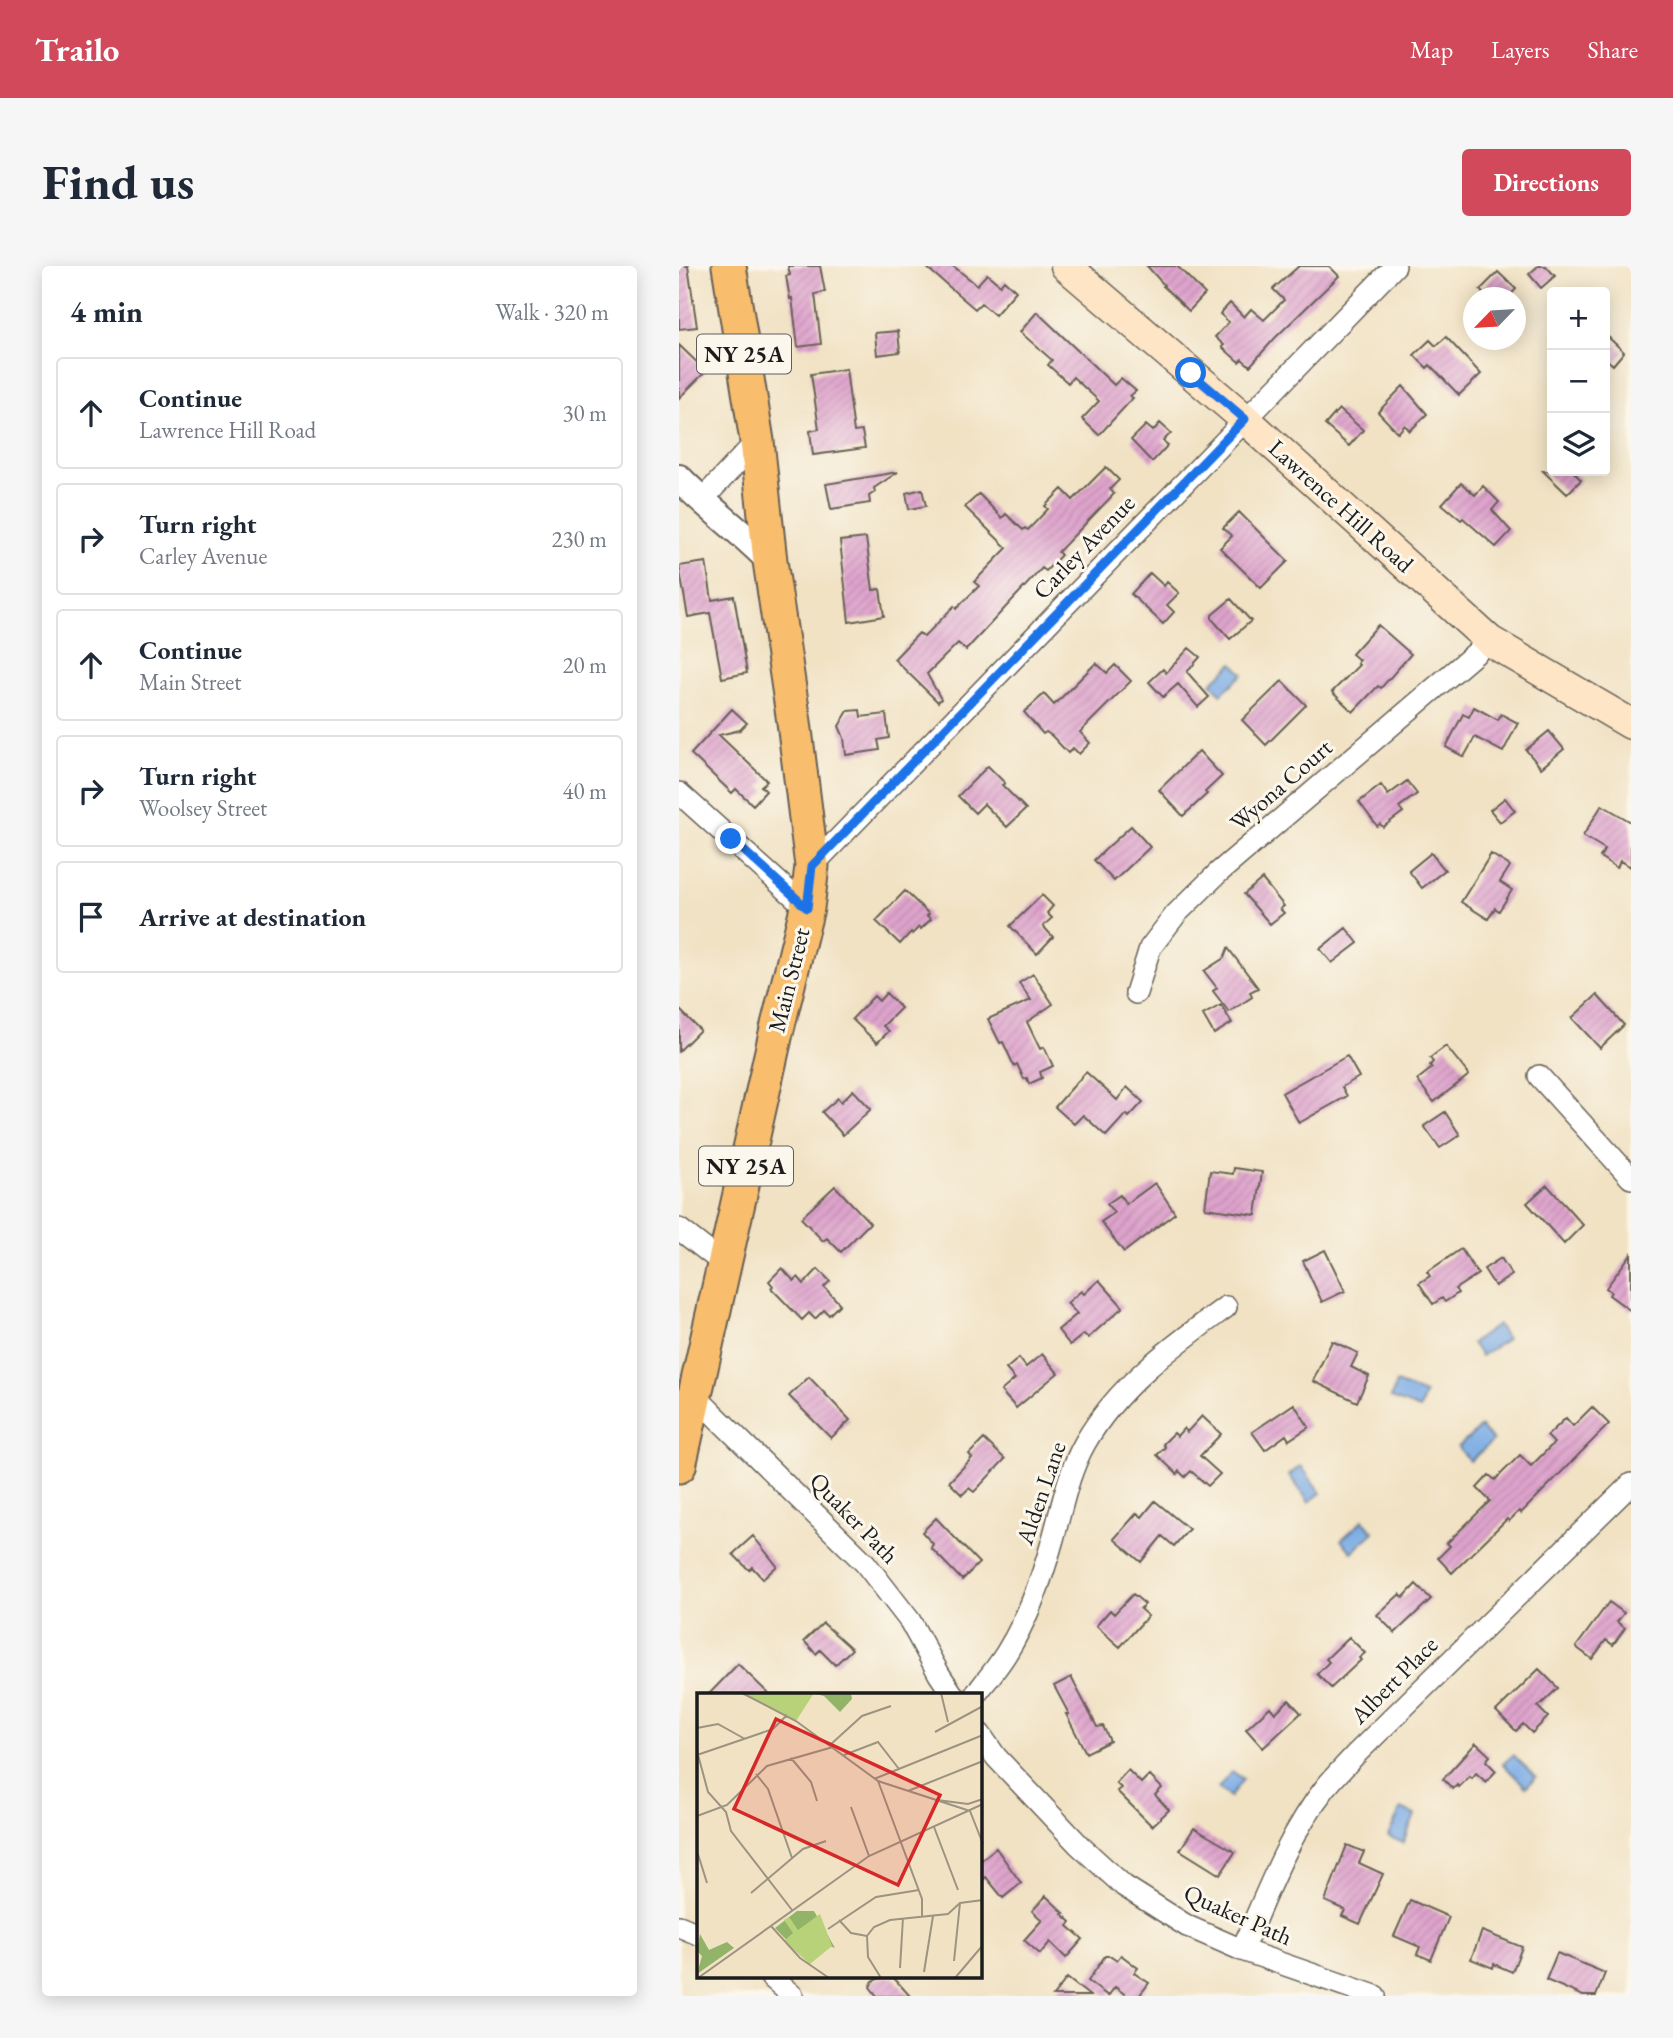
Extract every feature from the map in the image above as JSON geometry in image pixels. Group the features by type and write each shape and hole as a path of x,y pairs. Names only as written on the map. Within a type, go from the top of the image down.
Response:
{"main road":[{"name":"Lawrence Hill Road","path":"1066,266 1245,419 1490,641 1631,724"},
{"name":"Main Street","path":"679,1466 683,1426 694,1395 807,908 812,866 770,561 757,441 726,270"}],"street":[{"name":"Carley Avenue","path":"812,866 1395,266"},
{"path":"701,501 757,441"},
{"path":"679,478 701,501 745,536 770,561"},
{"name":"Wyona Court","path":"1136,993 1150,948 1176,914 1218,873 1490,641"},
{"path":"679,793 807,908"},
{"path":"1539,1076 1631,1178"},
{"path":"679,1229 724,1264"},
{"name":"Alden Lane","path":"976,1693 1008,1651 1034,1594 1053,1539 1065,1489 1085,1443 1118,1399 1154,1360 1226,1307"},
{"name":"Quaker Path","path":"694,1395 865,1563 910,1621 952,1693"},
{"name":"Albert Place","path":"1243,1951 1273,1878 1299,1829 1326,1788 1355,1755 1631,1483"},
{"name":"Quaker Path","path":"982,1737 996,1757 1070,1835 1124,1886 1187,1926 1243,1951 1375,1996"},
{"path":"679,1926 697,1934"},
{"path":"773,1979 793,1996"}],"water":[{"path":"1233,663 1243,674 1221,694 1211,683"},
{"path":"1498,1325 1507,1339 1481,1356 1472,1343"},
{"path":"1396,1383 1425,1394 1420,1409 1391,1398"},
{"path":"1481,1427 1493,1441 1470,1461 1458,1447"},
{"path":"1301,1466 1321,1493 1309,1502 1289,1475"},
{"path":"1363,1520 1374,1532 1352,1552 1341,1540"},
{"path":"1513,1755 1536,1777 1526,1787 1503,1764"},
{"path":"1232,1771 1243,1779 1230,1797 1218,1788"},
{"path":"1401,1809 1415,1815 1403,1843 1388,1836"}],"building":[{"path":"679,266 688,266 697,327 679,329"},
{"path":"788,266 820,266 825,292 815,294 821,344 798,347 792,298 790,299 786,276 790,275"},
{"path":"925,266 953,266 977,285 987,274 1000,285 1004,280 1016,291 995,315 981,303 975,309"},
{"path":"1147,266 1177,266 1205,294 1189,311"},
{"path":"1299,266 1329,266 1339,276 1250,366 1242,359 1239,362 1215,337 1229,322 1220,314 1230,303 1244,317 1251,309 1264,320 1284,300 1273,289"},
{"path":"1538,266 1546,266 1555,276 1541,288 1529,274"},
{"path":"1498,272 1514,287 1483,287"},
{"path":"1037,312 1114,385 1121,378 1136,391 1130,396 1133,398 1099,435 1082,419 1099,401 1073,377 1068,383 1048,365 1052,360 1020,332"},
{"path":"898,331 900,352 877,355 875,333"},
{"path":"1446,337 1481,374 1459,395 1430,365 1427,368 1414,355 1430,340 1436,346"},
{"path":"1610,339 1624,352 1613,365 1610,362"},
{"path":"679,345 706,371 679,398"},
{"path":"846,369 854,432 862,431 865,448 813,455 810,431 819,429 811,374"},
{"path":"1403,386 1427,414 1410,431 1405,425 1398,433 1378,412"},
{"path":"1339,409 1363,430 1349,446 1325,425"},
{"path":"1160,423 1171,433 1163,441 1168,445 1152,462 1131,440 1146,425 1153,431"},
{"path":"1106,467 1119,480 1110,489 1114,494 1058,552 1061,555 1046,571 1042,568 966,650 958,643 927,674 941,699 938,702 894,659 919,633 924,637 954,606 956,609 979,586 974,582 1007,548 965,507 979,494 1002,518 1006,514 1023,530 1028,530 1048,509 1045,506 1062,489 1073,500"},
{"path":"898,472 874,488 875,492 869,496 870,503 831,509 826,484"},
{"path":"1548,476 1577,476 1581,480 1567,494"},
{"path":"1461,483 1475,495 1483,486 1499,502 1492,510 1511,531 1496,547 1463,518 1461,520 1442,504"},
{"path":"922,489 926,506 909,509 906,493"},
{"path":"1239,512 1288,561 1261,588 1220,548 1232,536 1223,528"},
{"path":"866,538 873,590 880,589 884,616 849,622 840,541"},
{"path":"706,562 712,600 734,596 747,673 722,678 710,613 688,617 679,566"},
{"path":"1150,573 1164,586 1167,582 1179,593 1167,605 1174,612 1163,624 1131,594"},
{"path":"1231,599 1251,621 1230,639 1212,619 1212,615"},
{"path":"1378,625 1411,654 1381,688 1378,686 1353,712 1332,692 1359,665 1359,660 1352,654"},
{"path":"1189,648 1200,657 1187,672 1209,697 1198,707 1178,684 1163,697 1149,682 1163,669 1166,673"},
{"path":"1096,663 1107,673 1115,665 1131,681 1080,732 1090,743 1079,754 1073,748 1068,753 1052,736 1046,732 1043,734 1024,712 1044,694 1054,705"},
{"path":"1282,681 1306,705 1266,745 1242,720"},
{"path":"1474,707 1498,720 1501,714 1518,723 1503,752 1475,737 1464,757 1446,747 1463,714 1469,717"},
{"path":"732,709 747,723 740,730 719,735 767,781 761,786 766,791 753,805 736,789 732,793 691,754"},
{"path":"860,710 861,717 886,714 889,738 878,740 880,750 846,755 839,726 848,711"},
{"path":"1549,731 1564,749 1541,768 1526,750"},
{"path":"1199,751 1222,776 1183,816 1159,790"},
{"path":"988,766 1026,809 1007,827 984,804 975,813 958,796"},
{"path":"1407,781 1417,794 1399,807 1403,812 1383,827 1380,824 1377,826 1359,802 1381,785 1388,795"},
{"path":"1505,798 1515,811 1500,822 1490,810"},
{"path":"1602,805 1631,822 1631,867 1620,861 1617,868 1600,857 1605,849 1583,836"},
{"path":"1131,826 1150,847 1114,881 1094,860"},
{"path":"1431,853 1445,870 1422,888 1409,871"},
{"path":"1491,854 1510,866 1500,882 1512,890 1499,911 1495,908 1488,919 1461,902"},
{"path":"1262,879 1284,906 1280,909 1284,913 1270,924 1244,894"},
{"path":"905,891 931,919 921,929 919,927 912,934 911,932 900,944 876,921"},
{"path":"1042,895 1053,906 1047,913 1052,918 1043,926 1053,937 1037,954 1010,926"},
{"path":"1346,928 1358,943 1332,963 1320,949"},
{"path":"1228,948 1258,988 1250,992 1252,997 1229,1012 1213,991 1217,988 1204,971 1224,958"},
{"path":"1033,974 1053,1004 1027,1022 1040,1049 1044,1047 1053,1066 1040,1072 1042,1078 1029,1084 1017,1064 1014,1066 988,1019 1031,1000 1019,983"},
{"path":"886,993 901,1008 883,1026 889,1031 877,1043 852,1019 874,996 879,1001"},
{"path":"1597,995 1624,1025 1600,1048 1572,1018"},
{"path":"1221,1005 1232,1023 1214,1034 1203,1015"},
{"path":"679,1009 700,1030 679,1051"},
{"path":"1446,1046 1469,1075 1434,1102 1417,1080 1432,1068 1430,1065 1433,1062 1430,1058"},
{"path":"1347,1056 1359,1077 1342,1087 1347,1096 1299,1123 1282,1093"},
{"path":"1086,1072 1117,1100 1127,1087 1143,1102 1129,1117 1126,1114 1106,1136 1083,1115 1074,1124 1055,1107"},
{"path":"853,1090 871,1109 843,1135 822,1112 838,1098 841,1102"},
{"path":"1445,1112 1460,1135 1440,1148 1424,1126"},
{"path":"1234,1168 1262,1172 1256,1215 1205,1208 1210,1171 1233,1174"},
{"path":"1155,1183 1175,1213 1124,1252 1101,1222 1114,1213 1107,1204 1120,1195 1126,1204"},
{"path":"1547,1185 1583,1225 1564,1244 1527,1203"},
{"path":"835,1186 870,1223 841,1252 827,1238 823,1241 801,1218"},
{"path":"1461,1249 1478,1274 1455,1289 1458,1293 1445,1302 1442,1298 1433,1304 1419,1283 1430,1276 1427,1272"},
{"path":"1325,1250 1345,1291 1322,1302 1303,1261"},
{"path":"1631,1254 1631,1311 1609,1295 1611,1292 1606,1288"},
{"path":"1501,1258 1512,1275 1495,1286 1484,1269"},
{"path":"782,1268 794,1281 798,1277 804,1284 818,1269 830,1281 824,1287 840,1304 829,1315 824,1310 815,1319 809,1313 802,1320 771,1288 773,1286 769,1281"},
{"path":"1099,1280 1123,1307 1088,1338 1084,1334 1070,1345 1058,1330 1077,1314 1067,1303 1081,1291 1084,1294"},
{"path":"1332,1341 1358,1353 1351,1367 1369,1376 1357,1402 1313,1381"},
{"path":"1042,1354 1058,1373 1016,1408 1001,1391 1015,1379 1006,1369 1019,1358 1026,1367"},
{"path":"809,1377 850,1420 831,1438 789,1396"},
{"path":"1294,1404 1309,1427 1289,1440 1286,1435 1265,1450 1252,1432"},
{"path":"1592,1407 1609,1424 1521,1513 1519,1511 1509,1521 1507,1519 1452,1573 1438,1558 1450,1546 1447,1543 1490,1501 1477,1488 1489,1475 1495,1480 1520,1455 1531,1466 1554,1443 1547,1436 1566,1418 1573,1426"},
{"path":"1202,1416 1221,1434 1200,1456 1220,1474 1208,1486 1191,1471 1185,1477 1179,1471 1177,1474 1157,1455 1174,1433 1177,1436 1184,1428 1187,1432"},
{"path":"984,1439 1005,1459 974,1492 969,1488 962,1495 949,1482 972,1458 969,1454"},
{"path":"1155,1501 1189,1529 1174,1546 1162,1536 1141,1562 1114,1539 1137,1513 1142,1517"},
{"path":"936,1518 979,1563 962,1580 931,1548 933,1544 922,1532"},
{"path":"753,1536 777,1566 763,1579 752,1567 749,1570 733,1554"},
{"path":"1416,1584 1431,1599 1395,1633 1377,1615 1400,1594 1403,1598"},
{"path":"1133,1594 1145,1604 1140,1609 1148,1616 1120,1647 1096,1626 1110,1610 1114,1614"},
{"path":"1609,1602 1624,1613 1617,1622 1625,1628 1613,1645 1606,1640 1592,1659 1576,1647"},
{"path":"823,1623 852,1649 835,1665 820,1650 816,1654 804,1641"},
{"path":"1349,1637 1365,1653 1331,1688 1317,1674 1329,1662 1326,1659"},
{"path":"738,1664 768,1693 710,1693"},
{"path":"1539,1669 1558,1688 1538,1707 1548,1717 1532,1733 1523,1724 1516,1731 1496,1711"},
{"path":"1071,1677 1097,1727 1103,1726 1110,1741 1086,1753 1054,1686"},
{"path":"1289,1700 1301,1713 1263,1748 1246,1729 1270,1707 1275,1713"},
{"path":"1476,1743 1490,1756 1486,1761 1496,1771 1486,1782 1476,1773 1453,1789 1443,1779"},
{"path":"1128,1770 1141,1783 1149,1775 1162,1788 1155,1795 1169,1810 1152,1826 1117,1791 1121,1788 1116,1783"},
{"path":"1194,1828 1235,1852 1220,1875 1180,1850"},
{"path":"1347,1845 1364,1852 1359,1863 1383,1874 1360,1924 1342,1916 1345,1910 1325,1901"},
{"path":"996,1848 1021,1883 1003,1898 986,1877 982,1880 982,1859"},
{"path":"1046,1896 1071,1922 1068,1926 1083,1939 1066,1958 1050,1942 1040,1954 1024,1940 1042,1920 1032,1911"},
{"path":"1410,1900 1449,1917 1431,1960 1417,1954 1420,1947 1394,1936"},
{"path":"1482,1931 1522,1947 1512,1972 1494,1964 1493,1968 1471,1959"},
{"path":"1557,1953 1605,1973 1596,1996 1583,1996 1546,1980"},
{"path":"1121,1955 1138,1968 1134,1973 1149,1983 1139,1996 1127,1996 1115,1987 1108,1996 1088,1981 1105,1956 1117,1960"},
{"path":"1067,1978 1090,1996 1053,1996"},
{"path":"895,1979 910,1996 877,1996 870,1987 873,1981"}],"route":[{"path":"731,839 807,908 812,866 1245,419 1191,373"}]}
